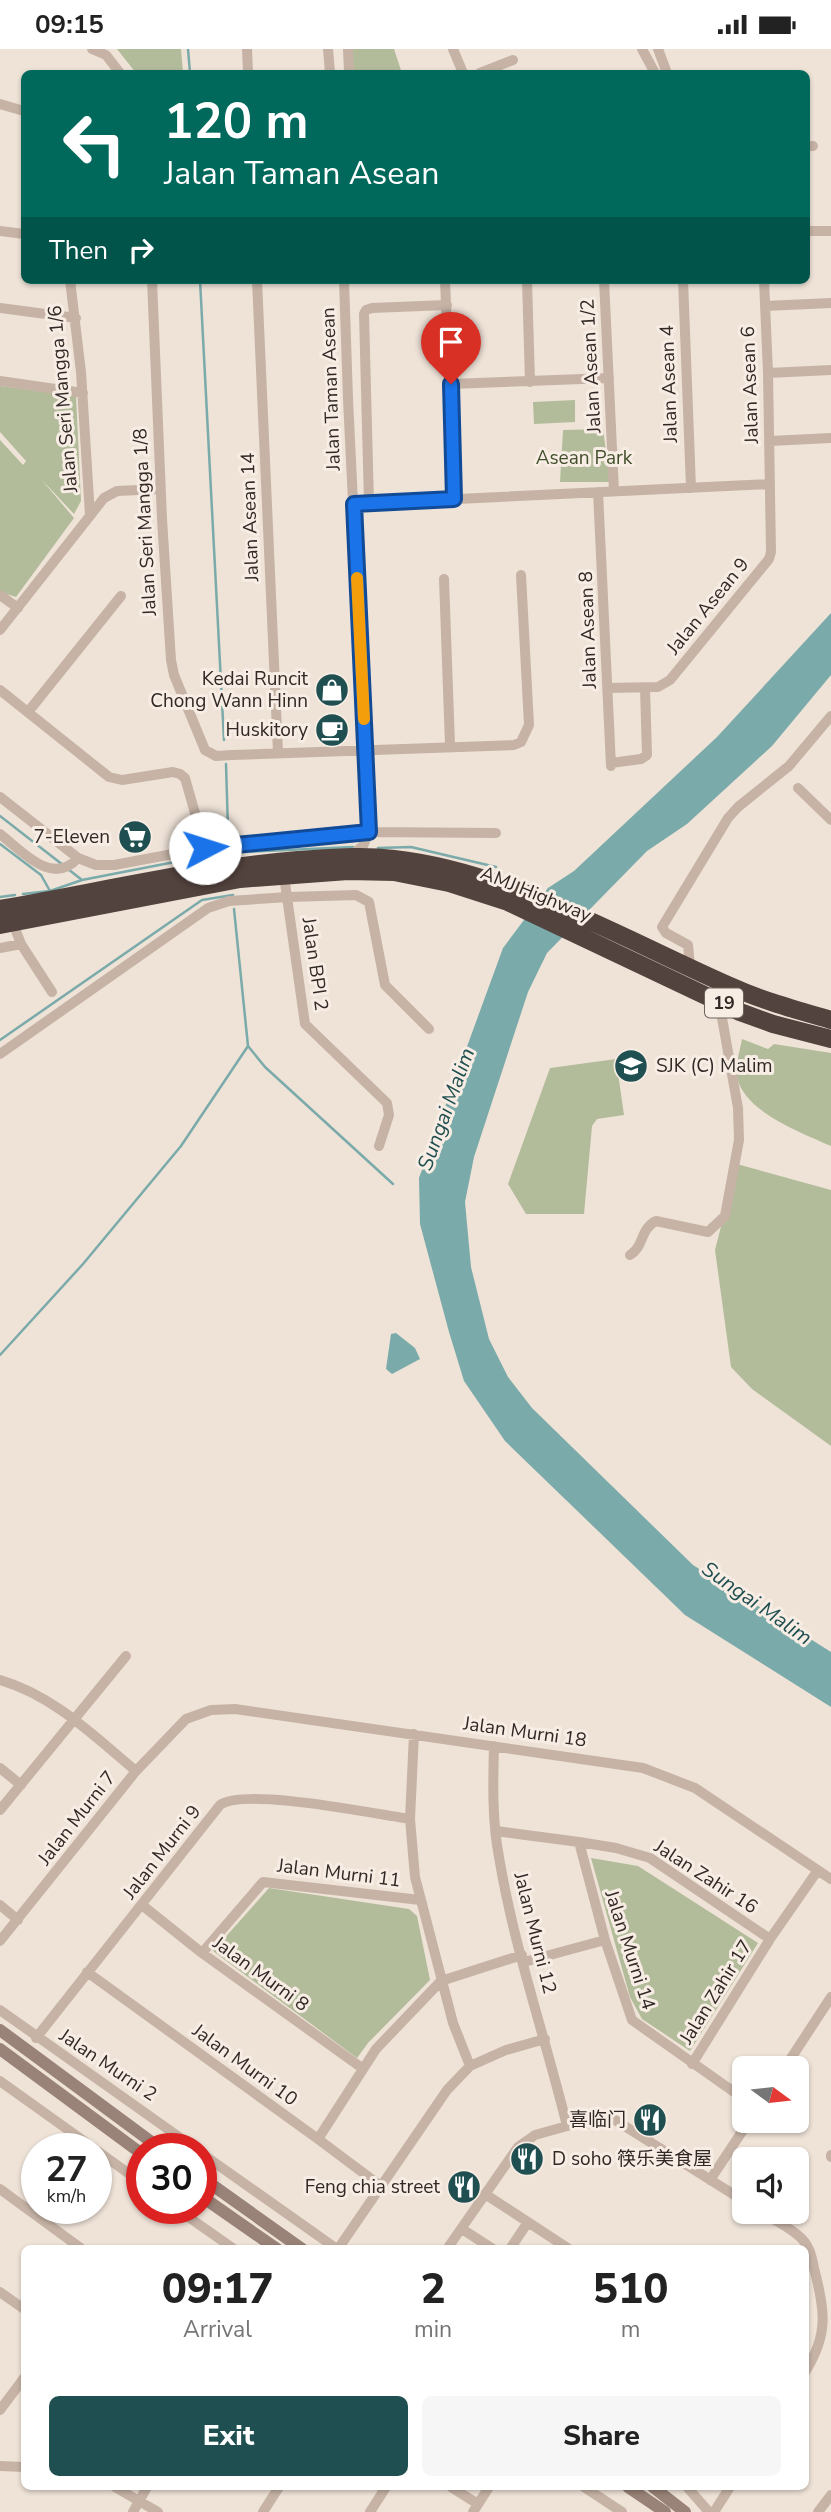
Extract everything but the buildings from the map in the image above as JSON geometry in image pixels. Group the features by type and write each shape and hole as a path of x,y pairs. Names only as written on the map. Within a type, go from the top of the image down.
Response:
{"highway":[{"name":"AMJ Highway","path":"0,909 241,865 339,857 396,859 458,873 624,946 740,1012 773,1024 831,1038"},
{"name":"AMJ Highway","path":"7,924 240,879 348,871 394,872 510,895"},
{"name":"AMJ Highway","path":"624,946 690,966 758,997 831,1020"}],"main road":[{"path":"0,2030 139,2133"},
{"path":"0,2049 126,2142"},
{"path":"217,2188 296,2245"},
{"path":"217,2207 271,2245"},
{"path":"632,2490 665,2512"},
{"path":"657,2490 685,2512"}],"street":[{"path":"92,49 106,55 118,70"},
{"path":"247,49 248,70"},
{"path":"328,49 330,70"},
{"path":"348,49 349,70"},
{"path":"453,49 462,70"},
{"path":"642,49 653,70"},
{"path":"658,49 666,70"},
{"path":"488,70 513,60"},
{"path":"0,104 21,110"},
{"path":"810,230 831,231"},
{"path":"0,231 21,234"},
{"name":"Jalan Seri Mangga 1/6","path":"71,284 83,393 90,515"},
{"name":"Jalan Seri Mangga 1/8","path":"152,284 160,489 171,660 202,745 210,753 278,754"},
{"name":"Jalan Asean 14","path":"257,284 278,754"},
{"name":"Jalan Taman Asean","path":"344,284 369,832"},
{"path":"445,284 454,499"},
{"path":"527,284 530,382"},
{"name":"Jalan Asean 1/2","path":"604,284 614,491"},
{"name":"Jalan Asean 4","path":"682,284 691,488"},
{"name":"Jalan Asean 6","path":"764,284 770,486"},
{"path":"765,306 831,303"},
{"path":"369,503 364,314 372,308 447,305"},
{"path":"0,309 76,318"},
{"path":"768,373 831,370"},
{"path":"451,384 609,378"},
{"path":"0,381 83,393"},
{"path":"770,441 831,438"},
{"path":"354,504 770,486"},
{"name":"Jalan Asean 9","path":"607,688 645,688 662,685 670,680 769,559 770,486"},
{"path":"0,630 110,493 160,489"},
{"name":"Jalan Asean 8","path":"598,492 611,764 640,759 647,755 645,688"},
{"path":"278,754 450,745 514,745 521,742 529,725 522,575"},
{"path":"444,579 450,745"},
{"path":"0,595 18,608"},
{"path":"29,712 121,596"},
{"path":"0,690 109,777 122,780 173,772 180,774 185,779 205,848"},
{"path":"690,966 688,945 666,933 662,927 728,818 789,766 831,716"},
{"path":"798,788 831,820"},
{"path":"0,797 74,862"},
{"path":"339,857 359,851 369,832"},
{"path":"369,832 375,851 382,858"},
{"path":"0,834 38,864 57,870 74,862 114,865 205,848 369,832 496,833"},
{"name":"Jalan BPI 2","path":"284,876 305,1024 387,1103 389,1115 379,1146"},
{"path":"0,1053 208,908 229,901 288,897 356,895 369,902 385,985 429,1029"},
{"path":"7,924 52,992"},
{"path":"0,948 21,944"},
{"path":"630,1255 640,1247 646,1229 656,1221 708,1232 725,1216 737,1158 740,1127 719,1001"},
{"path":"0,1810 126,1656"},
{"path":"0,1680 33,1692 73,1719 136,1770"},
{"name":"Jalan Murni 18","path":"186,1719 201,1712 227,1709 625,1764 674,1778 709,1797 831,1879"},
{"name":"Jalan Murni 7","path":"0,1941 136,1770 186,1719"},
{"path":"414,1734 410,1819 413,1861 441,1981 453,2023 470,2066"},
{"name":"Jalan Murni 12","path":"494,1746 493,1791 499,1858 567,2126"},
{"path":"0,1768 21,1785"},
{"name":"Jalan Murni 9","path":"36,2038 220,1805 233,1799 262,1798 410,1819"},
{"name":"Jalan Zahir 16","path":"496,1831 626,1851 656,1862 770,1939"},
{"name":"Jalan Murni 14","path":"579,1842 605,1940 632,2019 732,2091"},
{"name":"Jalan Zahir 17","path":"692,2064 770,1939 818,1870"},
{"name":"Jalan Murni 11","path":"202,1953 263,1882 420,1900"},
{"path":"0,1905 19,1920"},
{"name":"Jalan Murni 8","path":"142,1905 202,1953 362,2068"},
{"path":"318,2139 376,2049 441,1981 523,1958 605,1940"},
{"name":"Jalan Murni 10","path":"87,1972 382,2187"},
{"path":"792,2056 831,1997"},
{"name":"Jalan Murni 2","path":"0,2010 173,2133"},
{"path":"340,2245 439,2101 470,2066 506,2050 545,2039"},
{"path":"0,2081 73,2133"},
{"path":"450,2245 518,2147 535,2136 567,2126 615,2120 732,2194"},
{"path":"710,2180 741,2133"},
{"path":"217,2164 331,2245"},
{"path":"0,2189 77,2245"},
{"path":"485,2194 563,2245"},
{"path":"513,2245 528,2222"},
{"path":"198,2224 228,2245"},
{"path":"779,2224 806,2245"},
{"path":"462,2228 488,2245"},
{"path":"809,2250 827,2299 822,2338 809,2366"},
{"path":"0,2292 21,2307"},
{"path":"0,2410 21,2382"},
{"path":"0,2466 21,2467"},
{"path":"121,2490 158,2512"},
{"path":"133,2512 145,2490"},
{"path":"263,2512 277,2490"},
{"path":"370,2512 384,2490"},
{"path":"454,2490 475,2508 487,2490"},
{"path":"589,2490 622,2512"},
{"path":"690,2490 711,2512 728,2490"},
{"path":"821,2511 831,2495"}],"green space":[{"path":"117,49 181,49 183,70 134,70"},
{"path":"347,49 394,49 401,70 349,70"},
{"path":"0,386 76,396 81,501 74,514 41,479 74,518 16,597 0,592 0,440 23,465 26,461 0,432"},
{"path":"575,400 575,422 534,424 533,402"},
{"name":"Asean Park","path":"603,429 610,482 560,482 563,430"},
{"path":"742,1039 768,1049 774,1044 831,1053 831,1146 790,1128 751,1101 737,1077"},
{"path":"616,1059 624,1115 597,1119 592,1126 584,1214 526,1214 508,1184 550,1068"},
{"path":"737,1164 831,1190 831,1446 752,1389 731,1367 715,1250"},
{"path":"591,1858 638,1866 758,1943 690,2051 642,2019 630,1997"},
{"path":"269,1888 409,1909 417,1916 430,1980 368,2043 357,2058 213,1951"}],"water":[{"name":"Sungai Malim","path":"831,613 831,675 772,746 687,824 647,851 547,953 528,992 474,1157 465,1202 471,1267 489,1339 508,1377 532,1408 693,1565 831,1652 831,1707 685,1615 505,1441 464,1381 420,1224 419,1178 503,948 548,888 574,871 717,737"},
{"path":"396,1333 415,1348 420,1359 392,1374 386,1369 391,1334"}],"waterway":[{"path":"188,49 190,70"},
{"path":"200,284 224,740"},
{"path":"226,764 228,830"},
{"path":"0,816 63,865"},
{"path":"0,844 41,875 50,891"},
{"path":"23,894 50,891 82,880 221,853 353,847"},
{"path":"378,848 411,847 496,867"},
{"path":"68,869 82,880"},
{"path":"0,897 15,895"},
{"path":"0,1040 202,900 233,895"},
{"path":"234,909 248,1046 265,1067 393,1184"},
{"path":"0,1355 83,1264 181,1146 248,1046"}],"slow traffic":[{"path":"357,578 364,719"}],"place":[{"name":"Kedai Runcit Chong Wann Hinn","path":"332,690"},
{"name":"Huskitory","path":"332,730"},
{"name":"7-Eleven","path":"135,837"},
{"name":"SJK (C) Malim","path":"631,1066"},
{"name":"喜临门","path":"650,2120"},
{"name":"D soho 筷乐美食屋","path":"527,2159"},
{"name":"Feng chia street","path":"464,2187"}],"route":[{"path":"205,848 369,832 354,504 454,499 451,384"}]}
